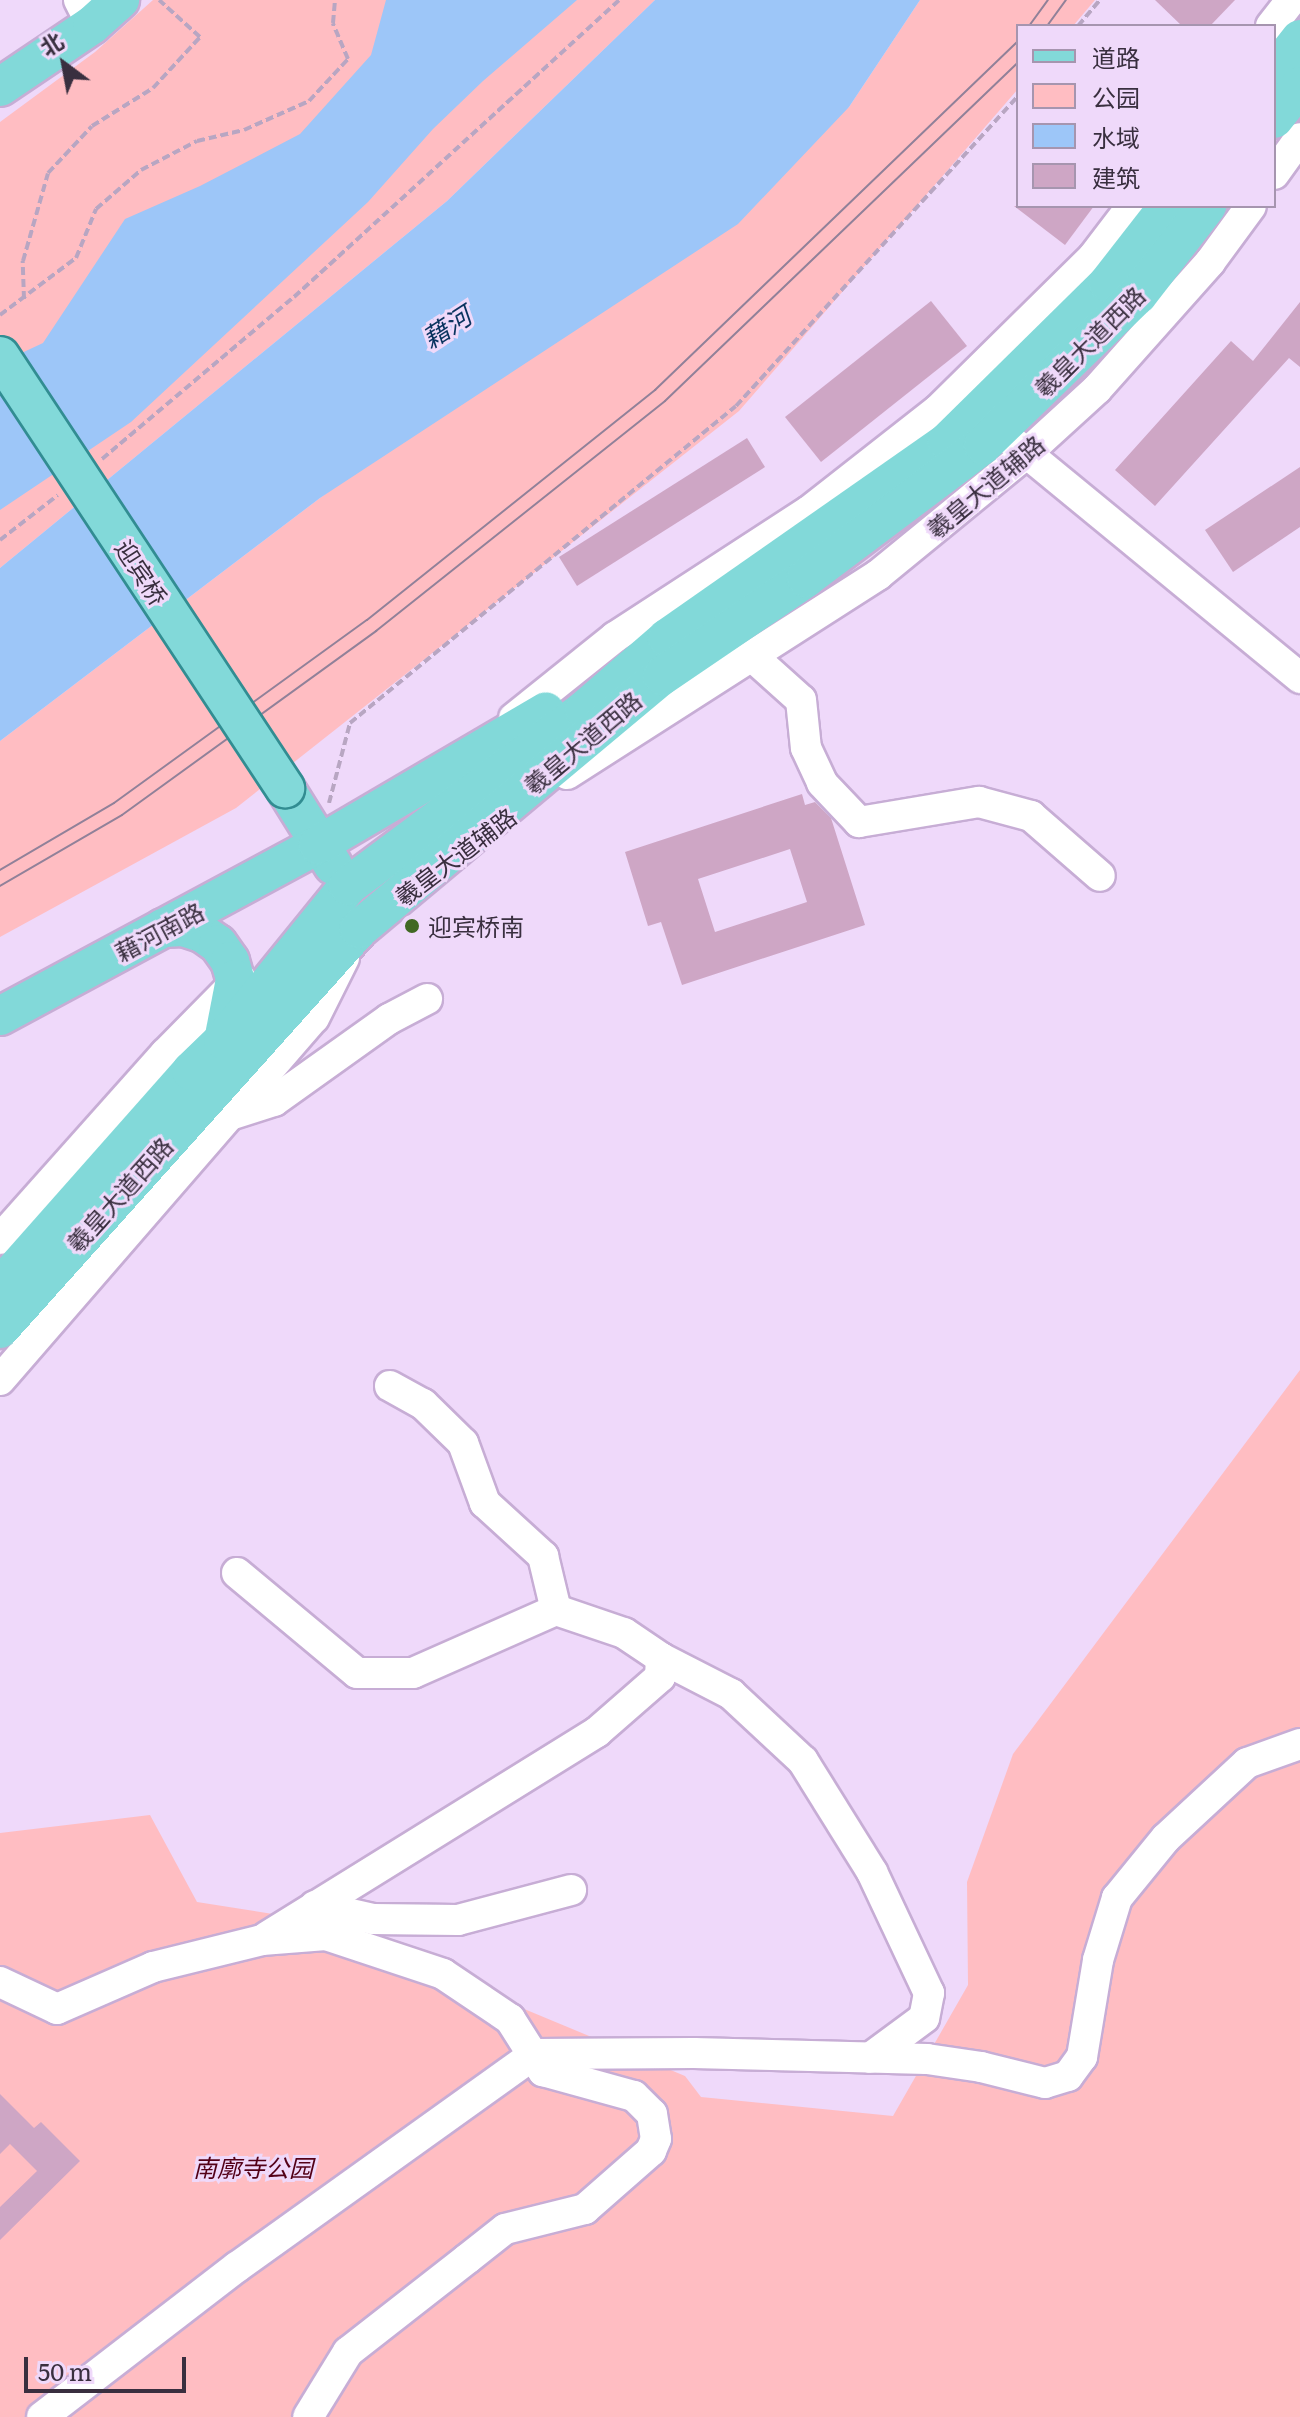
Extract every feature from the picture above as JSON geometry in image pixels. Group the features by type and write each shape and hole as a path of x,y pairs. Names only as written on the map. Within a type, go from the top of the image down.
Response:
{"main road":[{"path":"0,87 97,8"},
{"path":"1276,69 1300,39"},
{"path":"1276,116 1300,86"},
{"name":"羲皇大道西路","path":"0,1287 191,1071 223,1040 285,968 348,886 584,710 667,638 947,442 1108,283 1166,208"},
{"name":"羲皇大道西路","path":"0,1329 218,1107 359,929 662,676 1013,442 1138,295 1205,208"},
{"name":"迎宾桥","path":"0,356 285,788 318,845 348,886"},
{"name":"藉河南路","path":"0,1016 318,845 451,769 667,638"},
{"path":"348,886 359,929"},
{"path":"163,928 183,927 202,933 218,944 230,961 235,979 223,1040"}],"street":[{"path":"1273,24 1291,0"},
{"path":"1276,171 1300,138"},
{"path":"451,769 615,637 809,511 938,410 1093,257 1130,208"},
{"name":"羲皇大道辅路","path":"359,929 551,783 878,575 1013,442 1097,389 1210,262 1250,208"},
{"path":"1013,442 1300,678"},
{"path":"753,657 801,700 806,748 822,783 859,822 979,802 1031,816 1100,876"},
{"path":"0,1239 235,979 285,968"},
{"path":"0,1380 218,1107 274,1101 389,1019 427,999"},
{"path":"390,1386 423,1404 463,1443 485,1503 543,1556 556,1610"},
{"path":"237,1573 357,1673 413,1673 556,1610 624,1633 661,1658 731,1694 803,1761 872,1872 929,1993 924,2018 870,2058"},
{"path":"262,1940 597,1732 660,1677 661,1658"},
{"path":"42,2417 324,2203 535,2054 927,2059 981,2067 1045,2083 1068,2076 1082,2057 1098,1960 1117,1898 1166,1838 1247,1763 1300,1744"},
{"path":"315,1906 373,1919 458,1920 571,1890"},
{"path":"0,1982 57,2009 153,1967 262,1940 326,1935 443,1974 510,2019 543,2071 634,2096 645,2104 656,2126 651,2151 585,2209 505,2229 348,2352 308,2417"}],"path":[{"path":"24,300 23,261 48,173 92,126 153,88 200,37 159,0"},
{"path":"0,315 76,258 96,209 141,170 197,141 244,130 309,101 348,59 333,23 335,0"},
{"path":"91,468 294,297 619,0"},
{"path":"1080,24 1100,0"},
{"path":"318,845 350,723 736,406 1016,98"},
{"path":"0,540 67,488"}],"green space":[{"path":"153,0 655,0 447,201 0,568 0,122 95,52"},
{"path":"920,0 1095,0 1075,24 1016,24 1016,91 739,411 236,808 0,937 0,741 320,498 849,107"},
{"name":"南廓寺公园","path":"1300,1370 1300,2417 0,2417 0,1833 150,1815 197,1902 311,1920 685,2076 701,2097 893,2116 968,1985 967,1882 1013,1754"}],"water":[{"path":"386,0 577,0 483,81 433,129 368,202 131,422 0,510 0,363 43,343 125,219 200,186 300,134 371,55"},
{"name":"藉河","path":"655,0 920,0 849,107 738,224 320,498 0,741 0,568 447,201"}],"building":[{"path":"1155,0 1235,0 1212,24 1180,24"},
{"path":"1017,208 1093,208 1065,245"},
{"path":"931,301 967,346 821,462 785,417"},
{"path":"1300,302 1300,367 1289,358 1155,506 1115,470 1231,341 1253,361"},
{"path":"747,438 765,467 577,586 559,557"},
{"path":"1300,467 1300,527 1233,572 1205,530"},
{"path":"802,794 805,805 815,802 831,818 865,925 682,985 661,922 648,926 625,852","holes":["790,849 807,902 715,932 698,879"]},
{"path":"0,2094 34,2128 41,2122 80,2161 0,2240 0,2207 37,2171 10,2144 0,2154"}],"tram line":[{"path":"1030,24 1048,0"},
{"path":"1048,24 1066,0"},
{"path":"0,870 114,803 367,620 655,390 1016,43"},
{"path":"0,886 122,815 376,631 665,401 1016,65"}],"place":[{"name":"迎宾桥南","path":"412,926"}]}
